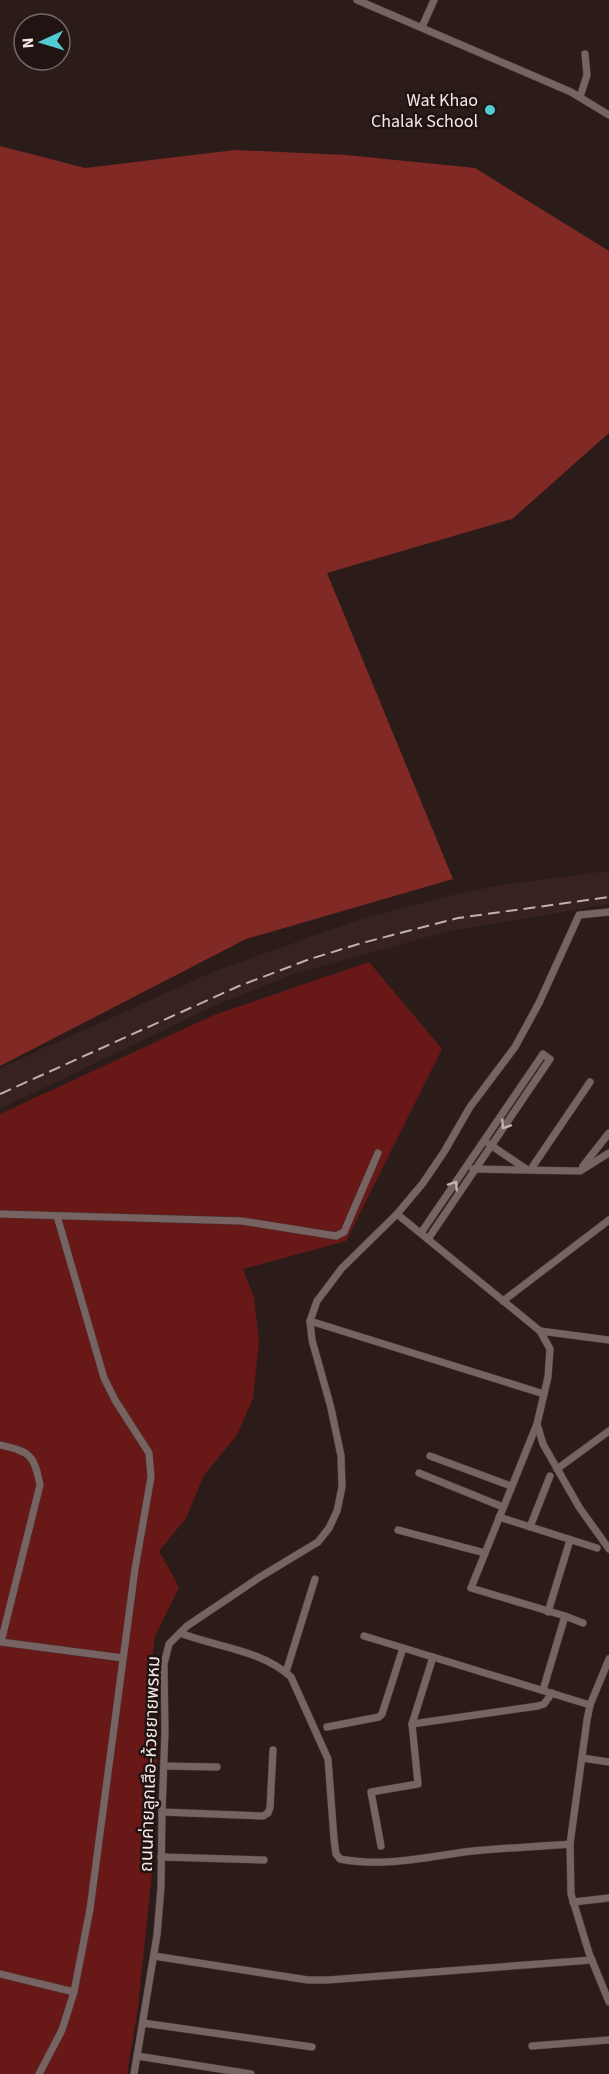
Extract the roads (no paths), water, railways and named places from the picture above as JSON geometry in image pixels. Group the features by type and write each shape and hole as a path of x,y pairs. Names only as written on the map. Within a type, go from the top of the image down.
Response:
{"street":[{"path":"357,0 571,92 609,115"},
{"path":"422,27 434,0"},
{"path":"580,98 587,75 585,54"},
{"path":"544,1394 310,1321 317,1300 342,1269 397,1215 423,1183 470,1107 515,1047 539,1003 579,915 609,912"},
{"path":"424,1236 471,1168 491,1146 550,1059 543,1054 484,1142 471,1168"},
{"path":"528,1169 590,1082"},
{"path":"517,1093 524,1098"},
{"path":"580,1170 609,1133"},
{"path":"484,1142 528,1169"},
{"path":"0,1214 242,1221 336,1236 344,1232 378,1153"},
{"path":"471,1168 580,1170 609,1153"},
{"path":"397,1215 540,1331 550,1349 548,1377 537,1425 471,1588 583,1623"},
{"path":"39,2074 62,2031 74,1992 90,1909 135,1569 147,1507 152,1464 142,1439 115,1400 104,1378 57,1216"},
{"path":"503,1301 609,1220"},
{"name":"ถนนค่ายลูกเสึอ-ห้วยยายพรหม","path":"134,2074 154,1956 161,1887 164,1664 169,1644 187,1626 318,1542 329,1528 337,1511 342,1487 341,1456 331,1408 312,1340 310,1321"},
{"path":"540,1331 609,1340"},
{"path":"537,1425 543,1444 579,1507 609,1549"},
{"path":"557,1469 609,1431"},
{"path":"0,1445 22,1450 35,1462 40,1485 1,1642 123,1658"},
{"path":"430,1456 511,1486"},
{"path":"419,1473 503,1507"},
{"path":"530,1527 550,1476"},
{"path":"499,1518 597,1548"},
{"path":"398,1530 484,1553"},
{"path":"548,1612 570,1540"},
{"path":"286,1672 315,1579"},
{"path":"543,1690 565,1616"},
{"path":"180,1633 257,1657 281,1667 291,1677 328,1758 333,1839 336,1854 340,1859 354,1862 408,1860 466,1852 570,1844"},
{"path":"364,1636 590,1705"},
{"path":"327,1727 379,1717 382,1714 403,1648"},
{"path":"381,1846 371,1792 418,1784 412,1724 433,1657"},
{"path":"609,1659 590,1705 570,1844 570,1882 573,1902 609,2002"},
{"path":"412,1724 538,1706 544,1704 552,1693"},
{"path":"162,1812 263,1816 270,1808 273,1750"},
{"path":"582,1758 609,1762"},
{"path":"164,1766 217,1767"},
{"path":"161,1857 264,1860"},
{"path":"573,1902 609,1898"},
{"path":"154,1956 308,1980 592,1960"},
{"path":"0,1974 74,1992"},
{"path":"143,2023 312,2047"},
{"path":"532,2046 609,2040"},
{"path":"137,2056 251,2074"}],"railway":[{"path":"0,1094 239,986 310,959 458,918 609,897"}],"place":[{"name":"Wat Khao Chalak School","path":"490,110"}]}
